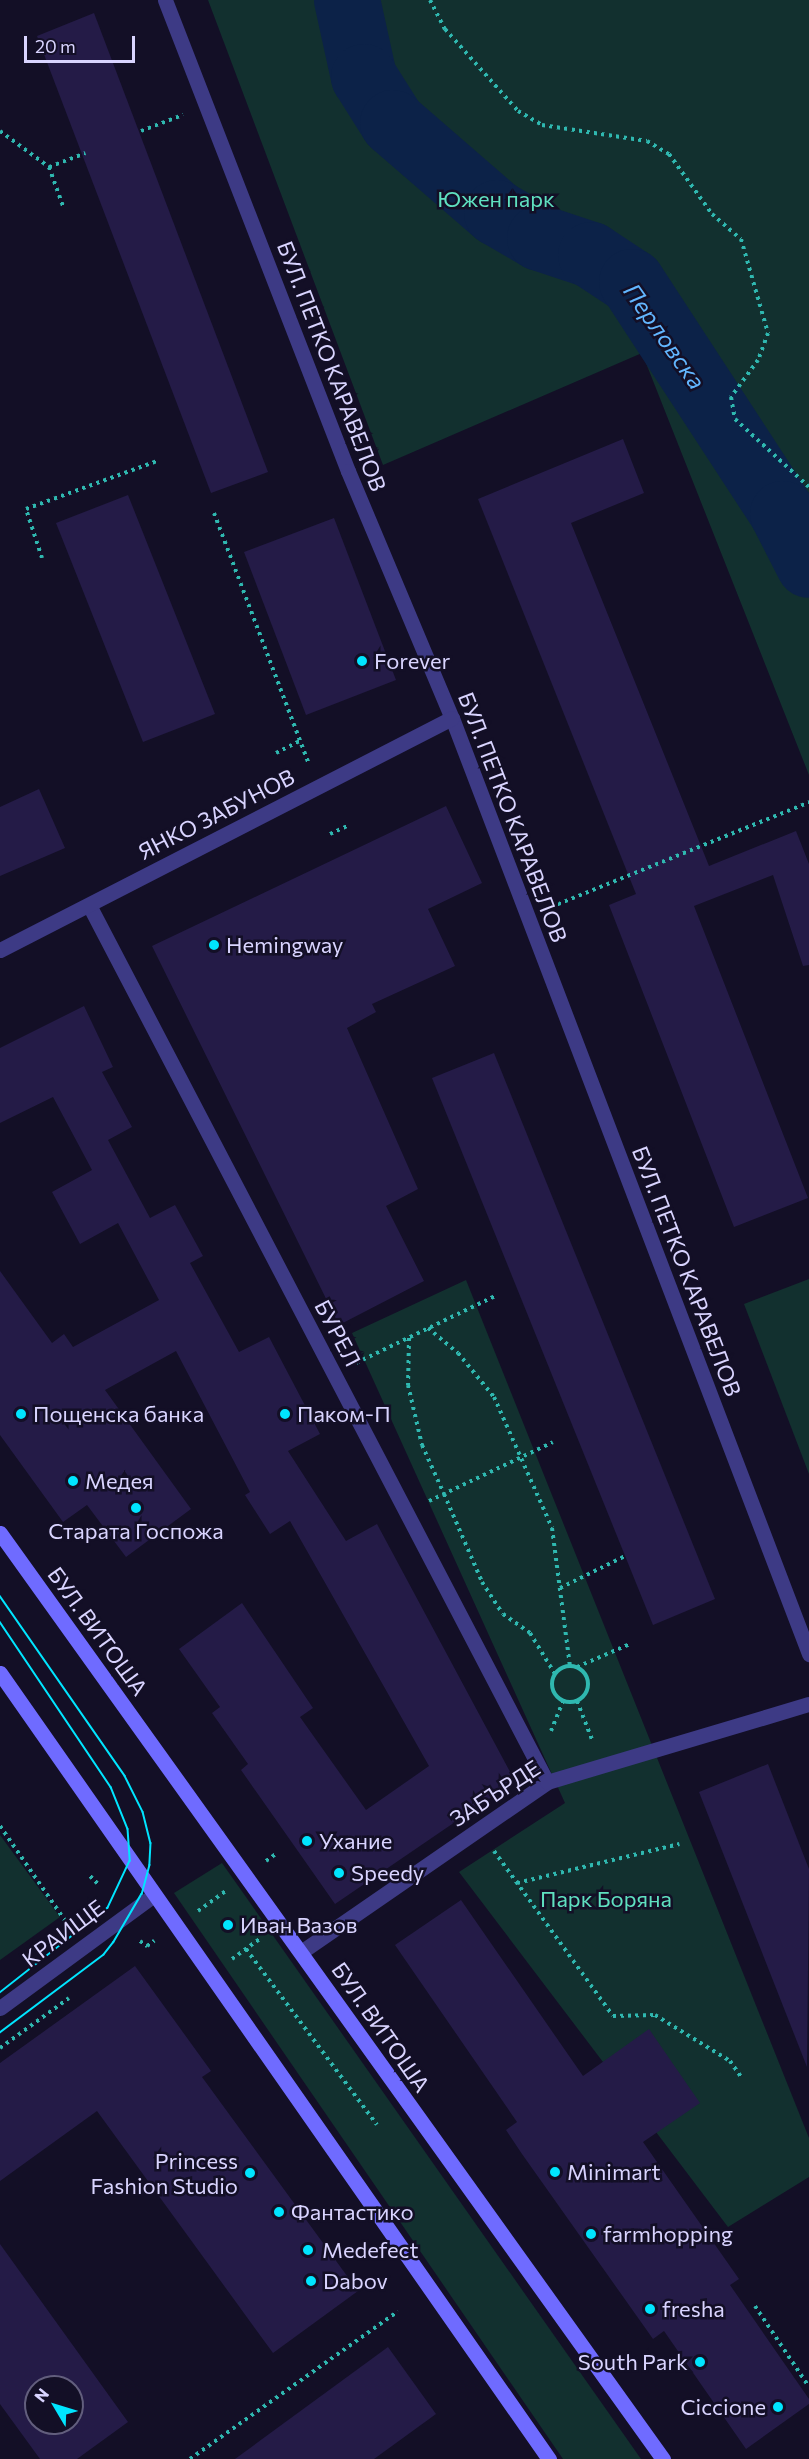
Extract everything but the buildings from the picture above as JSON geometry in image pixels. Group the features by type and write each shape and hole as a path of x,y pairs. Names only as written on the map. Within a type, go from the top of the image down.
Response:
{"street":[{"name":"БУЛ. ПЕТКО КАРАВЕЛОВ","path":"165,0 348,471 452,718 809,1654"},
{"name":"ЯНКО ЗАБУНОВ","path":"0,950 452,718"},
{"name":"БУРЕЛ","path":"89,905 547,1782"},
{"name":"БУЛ. ВИТОША","path":"0,1533 663,2459"},
{"path":"0,1673 549,2459"},
{"name":"ЗАБЪРДЕ","path":"300,1952 547,1782 809,1704"},
{"name":"КРАИЩЕ","path":"0,2008 154,1895"}],"path":[{"path":"430,0 446,28 518,111 542,125 647,141 669,154 712,214 741,239 768,333 759,360 730,397 735,419 809,487"},
{"path":"141,131 206,106"},
{"path":"0,131 49,167 63,206"},
{"path":"49,167 85,153"},
{"path":"42,558 26,509 157,460"},
{"path":"214,513 317,788"},
{"path":"276,753 300,741"},
{"path":"528,916 809,802"},
{"path":"330,834 347,826"},
{"path":"334,1374 497,1295"},
{"path":"428,1328 458,1353 494,1397 552,1528 570,1666"},
{"path":"409,1338 408,1385 422,1445 482,1582 503,1614 530,1633 555,1674 552,1685 556,1696 566,1702 577,1701 587,1693 589,1680 576,1667"},
{"path":"406,1511 553,1442"},
{"path":"560,1588 625,1556"},
{"path":"555,1674 570,1666 576,1667 630,1644"},
{"path":"577,1701 602,1766"},
{"path":"0,1826 68,1926"},
{"path":"517,1883 679,1844"},
{"path":"506,1867 613,2016 654,2015 729,2061 741,2077"},
{"path":"90,1876 98,1884"},
{"path":"194,1914 229,1888 236,1898"},
{"path":"222,1952 229,1962 264,1936"},
{"path":"140,1941 147,1946 157,1939"},
{"path":"246,1949 377,2125"},
{"path":"0,2048 69,1998"},
{"path":"755,2306 809,2387"},
{"path":"190,2459 398,2311"}],"green space":[{"name":"Южен парк","path":"208,0 809,0 809,775 642,353 383,465"},
{"path":"809,1279 809,1474 744,1304"},
{"name":"Парк Боряна","path":"466,1280 809,2138 809,2177 728,2227 459,1872 565,1803 352,1333"},
{"path":"0,1835 60,1917 0,1960"},
{"path":"222,1863 641,2459 563,2459 174,1893"}],"waterway":[{"name":"Перловска","path":"347,0 364,77 393,123 497,213 540,238 591,255 632,282 783,514 809,565"}],"tram line":[{"path":"0,1596 125,1776 143,1812 151,1843 150,1865 142,1894 104,1955 0,2033"},
{"path":"0,1622 111,1787 128,1829 130,1861 108,1908 0,1993"}],"place":[{"name":"Forever","path":"362,661"},
{"name":"Hemingway","path":"214,945"},
{"name":"Пощенска банка","path":"21,1414"},
{"name":"Паком-П","path":"285,1414"},
{"name":"Медея","path":"73,1481"},
{"name":"Старата Госпожа","path":"136,1508"},
{"name":"Ухание","path":"307,1841"},
{"name":"Speedy","path":"339,1873"},
{"name":"Иван Вазов","path":"228,1925"},
{"name":"Minimart","path":"555,2172"},
{"name":"Princess Fashion Studio","path":"250,2173"},
{"name":"Фантастико","path":"279,2212"},
{"name":"farmhopping","path":"591,2234"},
{"name":"Medefect","path":"308,2250"},
{"name":"Dabov","path":"311,2281"},
{"name":"fresha","path":"650,2309"},
{"name":"South Park","path":"700,2362"},
{"name":"Ciccione","path":"778,2407"}]}
